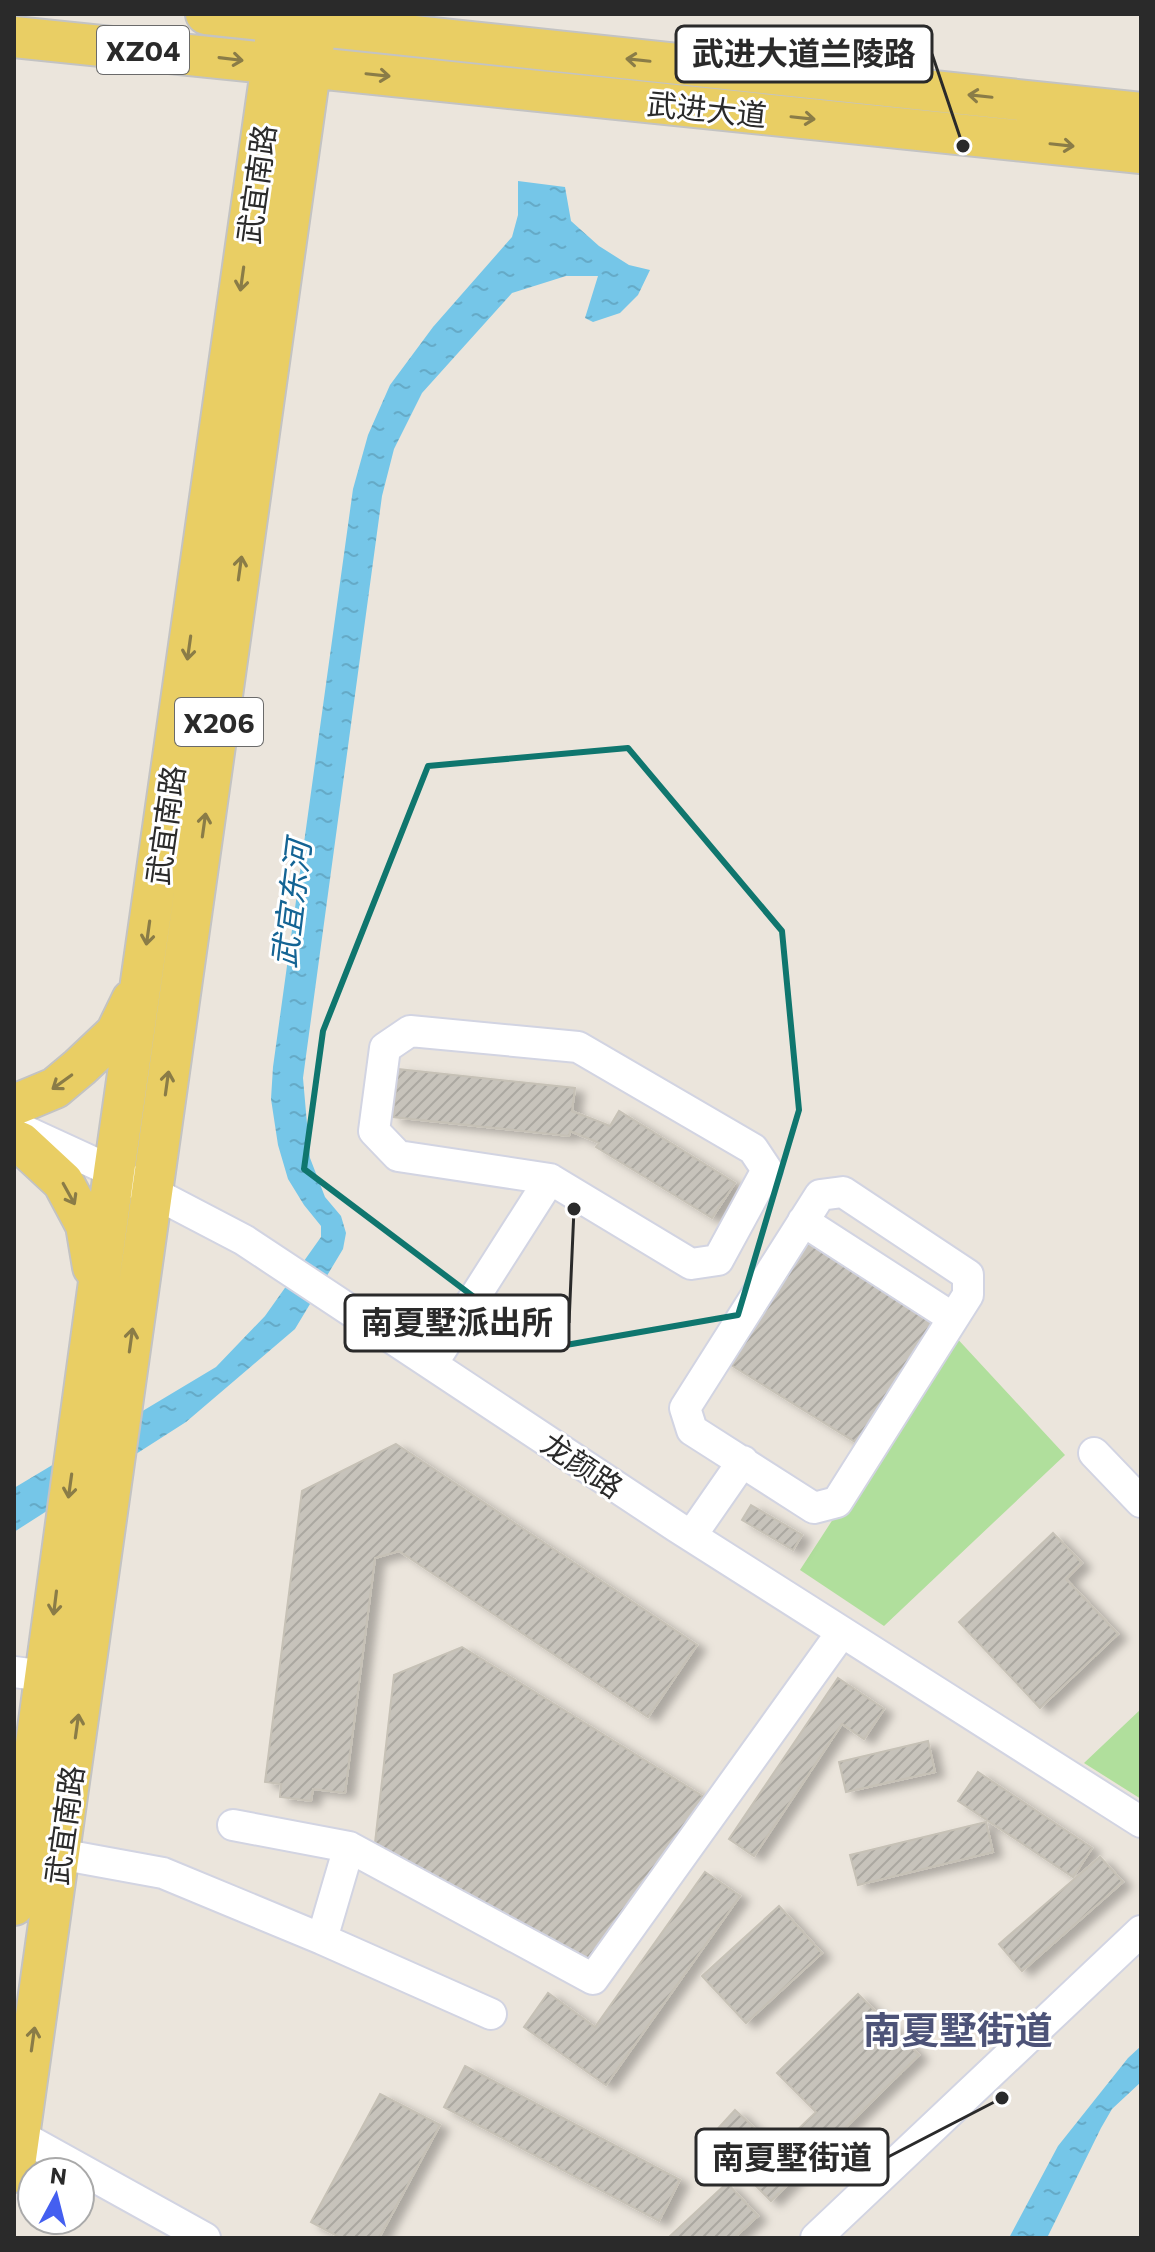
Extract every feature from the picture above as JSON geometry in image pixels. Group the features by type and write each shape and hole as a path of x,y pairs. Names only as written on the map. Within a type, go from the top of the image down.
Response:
{"main road":[{"name":"XZ04","path":"206,14 298,19"},
{"name":"武宜南路","path":"14,1905 30,1674 65,1526 272,64 298,19"},
{"name":"武宜南路","path":"16,2146 311,68 298,19"},
{"name":"武进大道","path":"298,19 1141,113"},
{"name":"XZ04","path":"14,37 272,64"},
{"name":"武进大道","path":"272,64 1141,153"},
{"path":"14,1103 55,1088 116,1033 142,978"},
{"path":"14,1140 63,1182 86,1225 98,1291"}],"street":[{"path":"410,1031 578,1047 753,1149 767,1170 718,1260 691,1264 550,1179 398,1156 374,1131 385,1048 410,1031"},
{"name":"龙颜路","path":"14,1126 152,1190 244,1240 691,1536 1141,1822"},
{"path":"432,1364 550,1179"},
{"path":"843,1192 968,1275 968,1295 953,1318 837,1502 814,1508 692,1430 685,1408 820,1195 843,1192"},
{"path":"803,1221 953,1318"},
{"path":"1094,1453 1141,1502"},
{"path":"691,1536 743,1461"},
{"path":"233,1825 349,1847 593,1979 842,1632"},
{"path":"322,1939 349,1847"},
{"path":"59,1854 163,1873 491,2014"},
{"path":"816,2238 1141,1931"},
{"path":"16,2146 205,2238"}],"highlighted area":[{"path":"628,748 782,931 799,1110 738,1315 543,1349 304,1169 323,1031 428,766"}],"green space":[{"path":"953,1334 1065,1455 884,1626 800,1570"},
{"path":"1141,1709 1141,1799 1084,1763"}],"water":[{"path":"518,181 565,187 571,221 599,246 629,265 650,270 638,295 620,313 593,322 585,318 598,276 566,276 512,293 422,393 394,449 382,496 303,1078 310,1158 325,1197 341,1216 346,1233 343,1249 295,1329 186,1422 14,1532 14,1488 216,1367 265,1316 321,1237 321,1226 288,1179 278,1145 271,1099 353,489 368,435 390,385 433,327 512,237 518,215"},
{"path":"1141,2046 1141,2082 1112,2109 1047,2238 1009,2238 1058,2146"}],"building":[{"path":"398,1069 575,1088 572,1111 610,1126 619,1111 735,1183 712,1218 596,1147 599,1143 570,1131 569,1136 393,1117"},
{"path":"802,1233 944,1321 865,1448 723,1360"},
{"path":"396,1444 697,1645 648,1717 399,1551 375,1558 345,1793 313,1789 311,1801 280,1797 281,1784 265,1782 302,1491"},
{"path":"751,1505 802,1535 793,1550 742,1520"},
{"path":"1053,1533 1082,1563 1066,1579 1118,1634 1040,1708 959,1622"},
{"path":"462,1647 704,1797 592,1977 375,1843 394,1675"},
{"path":"838,1678 884,1709 864,1739 842,1724 754,1856 729,1839"},
{"path":"928,1741 935,1772 846,1792 839,1762"},
{"path":"978,1772 1092,1848 1073,1877 958,1801"},
{"path":"986,1822 993,1852 858,1885 850,1855"},
{"path":"1100,1857 1123,1882 1022,1971 999,1944"},
{"path":"705,1872 740,1896 606,2085 524,2027 548,1993 595,2027"},
{"path":"779,1906 822,1953 746,2023 702,1976"},
{"path":"858,1994 919,2055 771,2201 748,2178 816,2112 777,2073"},
{"path":"465,2066 680,2180 659,2221 444,2107"},
{"path":"380,2094 440,2125 379,2238 341,2238 311,2222"},
{"path":"735,2110 759,2132 725,2169 701,2147"},
{"path":"727,2183 758,2216 734,2238 668,2238"}],"place":[{"name":"武进大道兰陵路","path":"963,146"},
{"name":"南夏墅派出所","path":"574,1209"},
{"name":"南夏墅街道","path":"1002,2098"}],"district":[{"name":"南夏墅街道","path":"958,2028"}],"water label":[{"name":"武宜东河","path":"290,904"}]}
